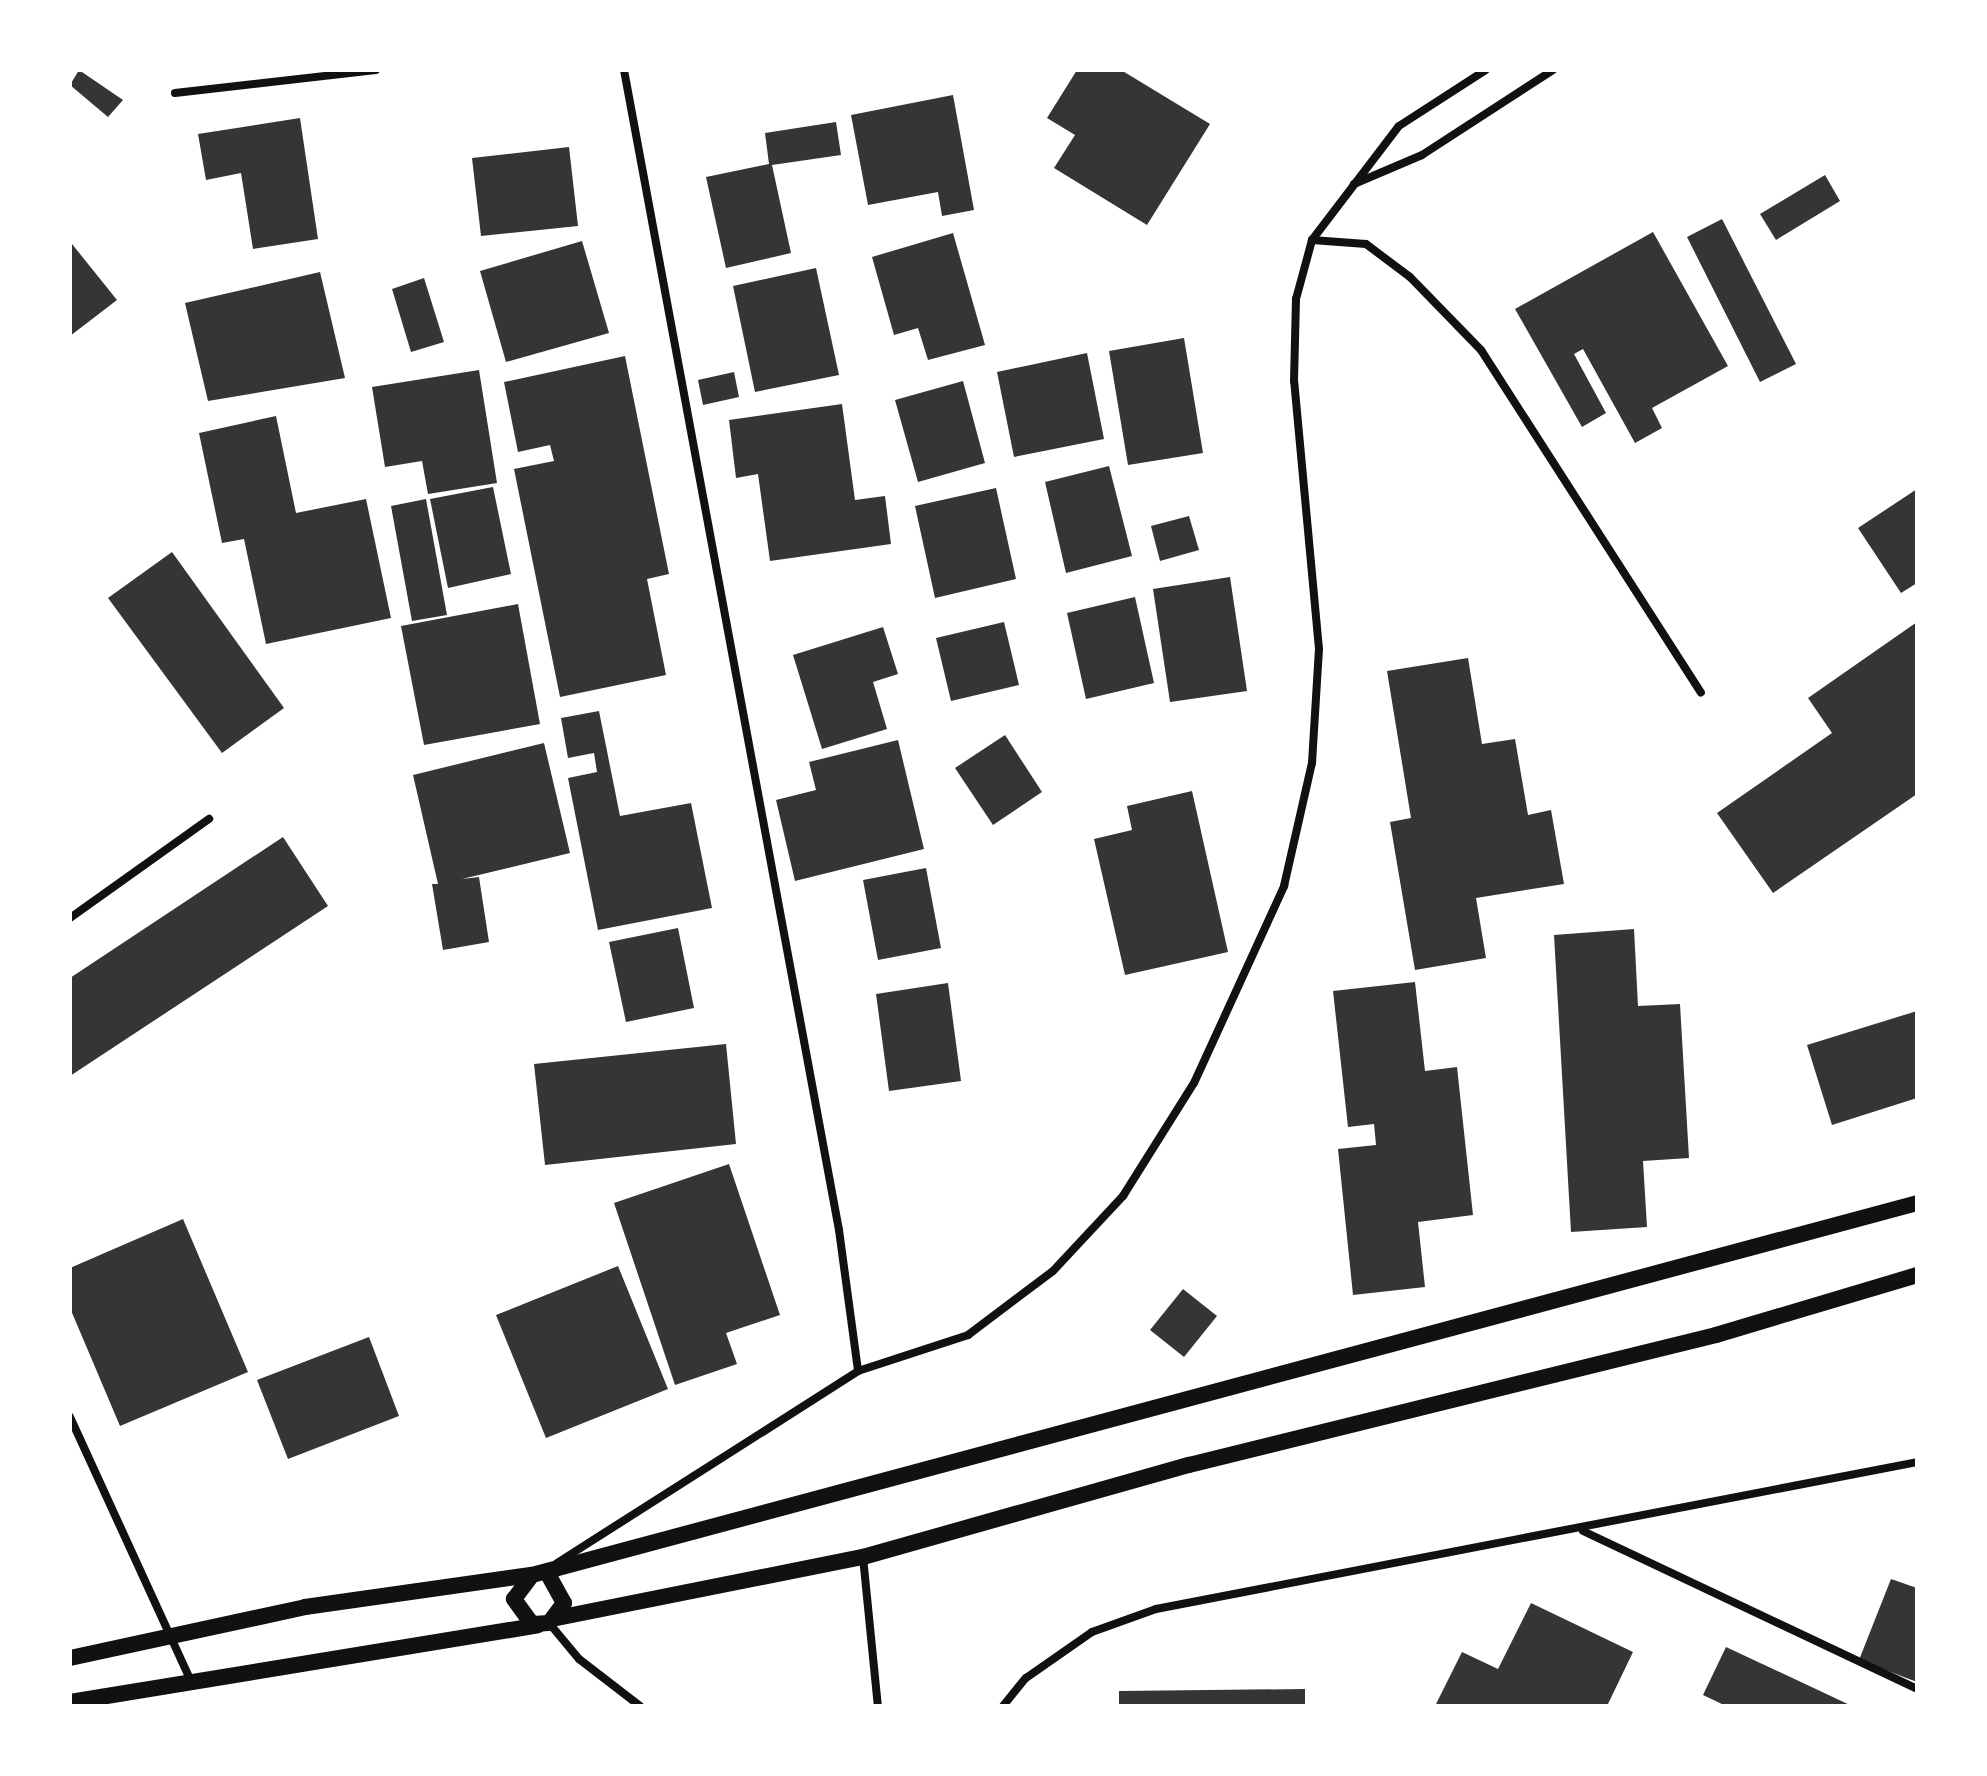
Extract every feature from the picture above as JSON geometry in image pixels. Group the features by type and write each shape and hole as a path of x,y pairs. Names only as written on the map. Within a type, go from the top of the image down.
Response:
{"main road":[{"path":"549,1622 515,1607 519,1584 541,1575 1150,1404 1767,1249 1917,1203"},
{"path":"70,1702 110,1700 191,1681 549,1622 863,1557 1189,1465 1716,1335 1917,1275"},
{"path":"70,1658 305,1607 541,1575 564,1594 549,1622"}],"street":[{"path":"175,93 376,70"},
{"path":"624,70 836,1214 858,1371"},
{"path":"541,1575 858,1371 968,1335 1053,1271 1123,1196 1194,1083 1284,886 1312,763 1319,649 1294,381 1296,299 1312,240 1350,185 1399,126 1486,70"},
{"path":"1350,185 1422,155 1553,70"},
{"path":"1312,240 1366,244 1410,277 1481,350 1701,693"},
{"path":"70,918 209,819"},
{"path":"70,1417 174,1636 191,1681"},
{"path":"1003,1706 1026,1678 1092,1632 1156,1609 1582,1531 1917,1462"},
{"path":"1582,1531 1917,1689"},
{"path":"863,1557 878,1706"},
{"path":"549,1622 579,1659 640,1706"}],"building":[{"path":"79,70 123,100 108,117 70,85"},
{"path":"1077,70 1121,70 1210,124 1147,225 1054,168 1075,135 1047,118"},
{"path":"953,95 974,210 942,216 938,192 868,205 851,115"},
{"path":"300,118 318,239 253,249 241,173 206,180 198,134"},
{"path":"836,122 841,155 772,165 791,253 726,268 706,177 769,164 765,133"},
{"path":"569,147 578,226 481,236 472,158"},
{"path":"1825,175 1840,201 1776,240 1760,214"},
{"path":"1722,219 1796,364 1760,382 1687,237"},
{"path":"1653,232 1728,366 1652,408 1662,428 1635,443 1583,349 1574,354 1606,413 1582,427 1515,309"},
{"path":"953,233 985,345 928,360 918,328 894,335 872,257"},
{"path":"582,241 609,333 506,362 480,271"},
{"path":"72,244 117,300 70,336 70,246"},
{"path":"816,268 839,375 755,392 733,286"},
{"path":"320,272 345,378 208,401 185,303"},
{"path":"424,278 444,342 411,352 392,289"},
{"path":"1184,338 1203,453 1128,465 1109,351"},
{"path":"1087,353 1104,439 1014,457 997,372"},
{"path":"625,356 669,574 647,579 666,675 560,697 514,469 554,461 550,445 518,452 504,382"},
{"path":"479,370 497,483 428,494 422,461 385,467 372,387"},
{"path":"734,372 739,397 703,405 698,380"},
{"path":"963,381 985,463 918,482 895,400"},
{"path":"842,404 855,500 885,496 891,544 770,561 758,474 736,478 729,420"},
{"path":"276,416 296,513 366,499 391,618 266,644 244,539 222,543 199,433"},
{"path":"1109,466 1132,556 1066,573 1045,482"},
{"path":"493,487 511,574 448,588 430,499"},
{"path":"996,488 1016,579 935,598 915,506"},
{"path":"1917,489 1917,583 1901,593 1858,528"},
{"path":"426,499 447,615 412,621 391,506"},
{"path":"1189,516 1199,550 1160,561 1151,526"},
{"path":"172,552 284,708 222,753 108,598"},
{"path":"1230,577 1247,691 1170,702 1153,589"},
{"path":"1135,597 1154,683 1086,699 1067,613"},
{"path":"518,604 540,724 424,745 401,626"},
{"path":"1004,622 1019,685 951,701 936,638"},
{"path":"1917,622 1917,794 1773,893 1717,813 1832,733 1808,698"},
{"path":"883,627 898,674 873,682 887,729 822,749 793,655"},
{"path":"1468,658 1482,744 1515,739 1528,815 1551,810 1564,884 1476,898 1486,958 1415,970 1390,822 1411,818 1387,671"},
{"path":"599,711 620,816 691,803 712,908 598,930 568,778 597,772 594,753 568,758 561,718"},
{"path":"1005,735 1042,792 993,825 955,768"},
{"path":"898,740 924,849 795,881 776,800 816,790 809,762"},
{"path":"544,743 570,853 462,879 479,877 489,942 443,950 432,884 438,884 413,775"},
{"path":"1192,791 1228,952 1125,975 1094,839 1132,830 1127,806"},
{"path":"283,837 328,906 70,1076 70,978"},
{"path":"926,868 941,948 878,960 863,880"},
{"path":"678,928 694,1008 626,1022 609,942"},
{"path":"1634,929 1638,1006 1680,1004 1689,1158 1643,1161 1647,1227 1571,1232 1554,935"},
{"path":"1415,982 1425,1071 1457,1067 1473,1215 1418,1222 1425,1287 1353,1295 1338,1149 1376,1145 1374,1124 1348,1127 1333,991"},
{"path":"948,983 961,1081 889,1091 876,994"},
{"path":"1917,1011 1917,1098 1832,1125 1807,1045"},
{"path":"726,1044 736,1144 545,1165 534,1064"},
{"path":"729,1164 780,1315 726,1333 737,1364 675,1385 614,1203"},
{"path":"183,1219 248,1372 120,1426 70,1308 70,1268"},
{"path":"618,1266 668,1389 546,1438 496,1315"},
{"path":"1183,1289 1217,1316 1184,1357 1150,1330"},
{"path":"369,1337 399,1416 288,1459 257,1380"},
{"path":"1891,1579 1917,1588 1917,1682 1859,1660"},
{"path":"1531,1603 1633,1652 1607,1706 1435,1706 1462,1652 1498,1669"},
{"path":"1726,1647 1852,1706 1726,1706 1703,1695"},
{"path":"1305,1689 1305,1706 1119,1706 1119,1691"}]}
